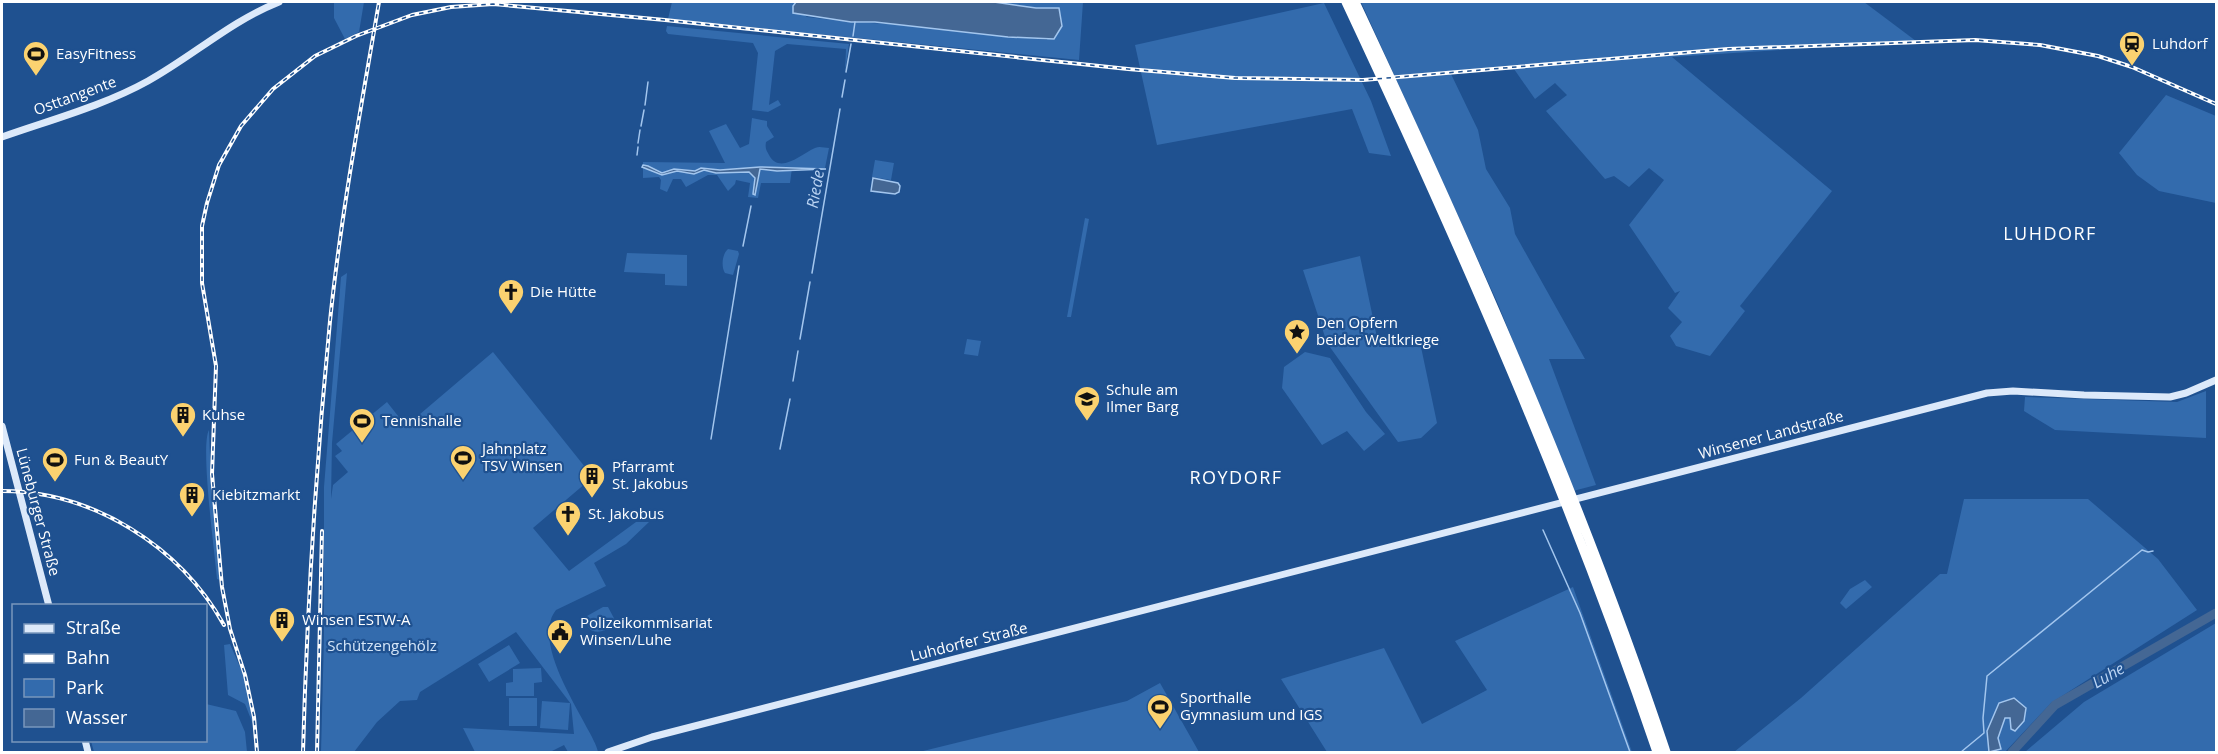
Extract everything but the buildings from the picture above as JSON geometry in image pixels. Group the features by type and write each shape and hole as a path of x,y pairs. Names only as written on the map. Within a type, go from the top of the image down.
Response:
{"highway":[{"path":"1346,2 1378,61"},
{"path":"1355,2 1378,61 1492,306 1666,753"},
{"path":"1576,519 1657,753"}],"main road":[{"name":"Osttangente","path":"2,137 115,97 140,85 242,20 279,2"},
{"name":"Winsener Landstraße","path":"1337,561 1987,393 2013,391 2170,397 2217,380"},
{"name":"Lüneburger Straße","path":"2,426 48,604"},
{"name":"Luhdorfer Straße","path":"608,753 652,737 1337,561"}],"green space":[{"path":"334,2 364,2 359,32 345,39 334,18"},
{"path":"672,2 796,2 793,6 807,17 910,25 1047,40 1059,8 1036,8 994,2 1083,2 1079,60 668,19"},
{"path":"1361,2 1864,2 1916,41 1672,57 1832,191 1740,306 1745,311 1710,356 1676,346 1670,336 1682,322 1668,308 1680,291 1675,293 1629,225 1664,180 1649,168 1629,187 1614,176 1605,179 1546,111 1567,95 1555,83 1535,99 1514,69 1451,74 1478,130 1486,169 1510,208 1515,234 1585,359 1549,359 1596,485 1573,491 1498,304"},
{"path":"1324,3 1371,101 1391,156 1369,153 1352,109 1157,145 1135,45"},
{"path":"667,26 849,44 845,72 846,49 787,44 775,51 769,105 778,100 781,105 768,112 752,110 758,53 753,43 668,34"},
{"path":"2166,95 2216,116 2216,203 2159,191 2137,175 2119,153"},
{"path":"752,118 767,121 767,126 774,137 766,142 766,147 774,161 785,163 815,148 829,148 825,168 792,168 790,183 761,183 758,198 748,197 750,183 736,180 728,191 717,175 708,175 686,187 681,179 673,179 667,192 660,189 659,177 643,178 643,162 725,163 709,131 726,124 740,148 749,144"},
{"path":"875,160 894,163 891,180 872,177"},
{"path":"1085,218 1089,219 1071,317 1067,317"},
{"path":"728,249 738,251 739,254 733,275 725,273 723,267 723,257"},
{"path":"627,253 687,255 687,286 665,285 665,274 624,272"},
{"path":"1360,256 1379,347 1421,347 1437,423 1421,438 1398,442 1327,343 1303,270"},
{"name":"Schützengehölz","path":"347,273 332,443 331,499 333,485 348,472 335,456 342,451 336,444 387,402 406,426 493,352 593,477 533,528 569,571 636,522 649,522 626,544 594,563 606,586 556,610 550,622 549,637 552,653 565,686 598,752 568,752 564,745 550,752 475,752 463,728 574,734 571,704 516,632 420,692 417,700 400,701 377,722 354,752 321,752 324,487 341,277"},
{"path":"967,339 981,341 978,356 964,354"},
{"path":"1305,352 1330,358 1366,412 1385,434 1364,451 1347,431 1322,445 1282,388 1284,367"},
{"path":"2206,391 2206,438 2055,430 2024,411 2025,397 2177,402"},
{"path":"209,430 211,483 220,580 217,579 207,478 206,457"},
{"path":"1964,499 2088,499 2158,559 2197,610 2051,703 2005,752 1993,752 2001,749 1998,738 2004,717 2010,718 2014,698 1999,703 1987,731 1989,752 1734,752 1801,698 1940,574 1947,574"},
{"path":"1865,580 1872,587 1846,609 1840,603 1850,589"},
{"path":"1573,587 1632,752 1327,752 1281,679 1384,648 1422,724 1487,690 1455,641"},
{"path":"603,607 608,607 616,622 607,630 592,631 588,628 587,616"},
{"path":"2216,623 2216,752 2025,752 2084,702"},
{"path":"230,644 244,676 254,727 245,704 228,695 224,645"},
{"path":"509,645 520,663 489,682 478,664"},
{"path":"541,668 542,682 534,683 534,696 506,696 506,683 513,682 513,669"},
{"path":"1160,683 1199,752 919,752 1127,701"},
{"path":"509,698 537,698 537,726 509,726"},
{"path":"542,701 570,703 568,730 540,728"},
{"path":"207,704 236,711 245,732 247,752 94,752 91,742 207,742"}],"water":[{"path":"796,2 994,2 1036,8 1059,8 1062,26 1054,39 1008,37 875,22 851,22 793,13 793,6"},
{"path":"643,165 662,173 674,169 695,171 701,168 720,170 760,167 826,169 777,171 760,169 755,195 753,194 755,178 749,172 716,173 704,170 694,174 677,171 662,175 642,167"},
{"path":"873,178 898,183 899,192 895,194 871,191"},
{"path":"2014,698 2026,708 2024,721 2015,731 2011,729 2010,718 2005,718 1998,738 2001,749 1989,752 1987,731 1999,703"}],"waterway":[{"name":"Riede","path":"853,36 855,22"},
{"name":"Riede","path":"846,72 851,44"},
{"name":"Riede","path":"842,97 845,80"},
{"path":"645,105 648,82"},
{"name":"Riede","path":"812,273 840,109"},
{"path":"641,126 644,110"},
{"path":"638,143 640,130"},
{"path":"637,155 638,147"},
{"path":"743,246 751,206"},
{"path":"711,439 739,266"},
{"name":"Riede","path":"800,339 810,282"},
{"name":"Riede","path":"793,381 798,351"},
{"name":"Riede","path":"780,449 790,399"},
{"path":"1543,530 1580,613 1630,752"},
{"path":"1961,752 1984,733 1987,676 2142,550 2153,551"},
{"name":"Luhe","path":"2012,752 2055,705 2216,613"}],"railway":[{"path":"303,752 313,536 330,321 358,121 379,2"},
{"path":"257,752 254,717 245,675 230,629 222,587 212,474 216,366 202,283 202,226 219,165 241,126 273,89 315,56 356,36 412,15 451,7 493,4 1235,78 1363,80 1728,49 1975,40 2040,45 2098,56 2132,67 2216,104"},
{"path":"2,491 36,494 68,501 130,528 158,548 183,571 206,597 224,625"},
{"path":"317,752 322,531"}],"place":[{"name":"Luhdorf","path":"2132,67"},
{"name":"EasyFitness","path":"36,77"},
{"name":"Die Hütte","path":"511,315"},
{"name":"Den Opfern beider Weltkriege","path":"1297,355"},
{"name":"Schule am Ilmer Barg","path":"1087,422"},
{"name":"Kuhse","path":"183,438"},
{"name":"Tennishalle","path":"362,444"},
{"name":"Jahnplatz TSV Winsen","path":"463,481"},
{"name":"Fun & BeautY","path":"55,483"},
{"name":"Pfarramt St. Jakobus","path":"592,499"},
{"name":"Kiebitzmarkt","path":"192,518"},
{"name":"St. Jakobus","path":"568,537"},
{"name":"Winsen ESTW-A","path":"282,643"},
{"name":"Polizeikommisariat Winsen/Luhe","path":"560,655"},
{"name":"Sporthalle Gymnasium und IGS","path":"1160,730"}],"district":[{"name":"LUHDORF","path":"2050,234"},
{"name":"ROYDORF","path":"1236,478"}]}
